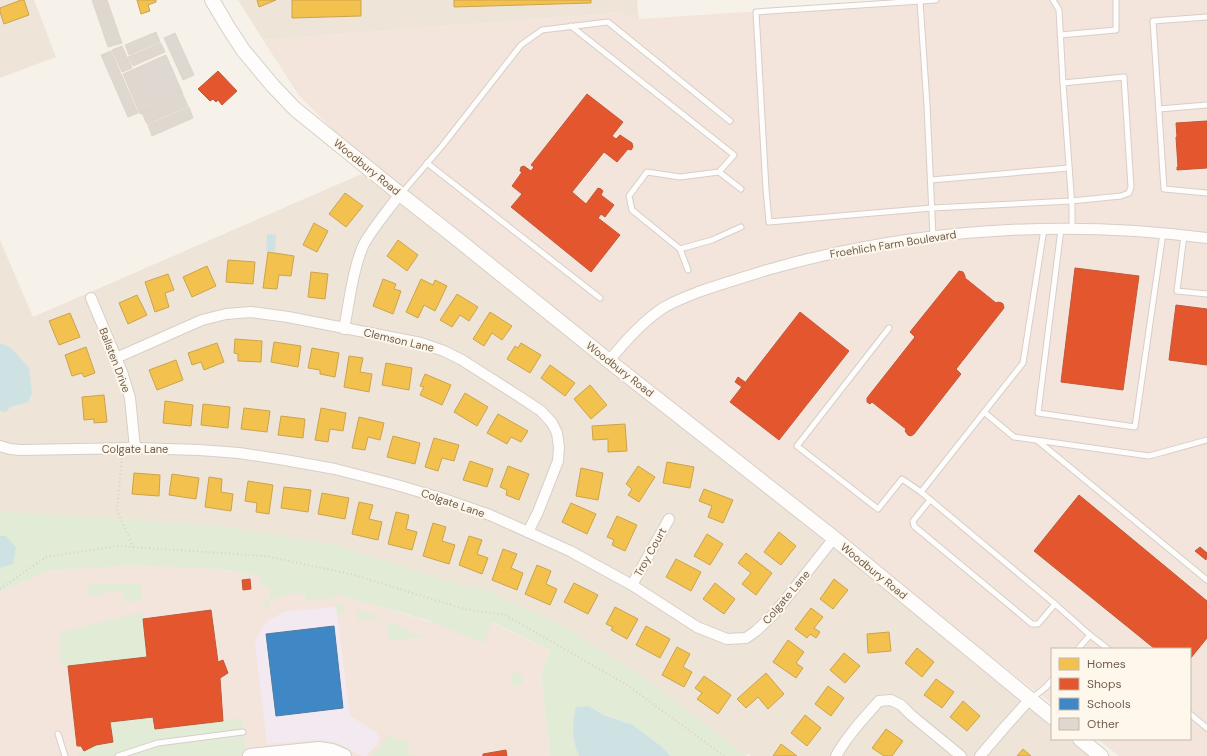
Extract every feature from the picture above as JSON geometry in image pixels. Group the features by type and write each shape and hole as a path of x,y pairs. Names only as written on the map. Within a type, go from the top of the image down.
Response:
{"main road":[{"name":"Woodbury Road","path":"212,0 243,50 278,92 295,109 609,361 834,538 1051,716"},
{"path":"1081,740 1101,756"},
{"path":"250,756 319,749 332,751 344,756"}],"street":[{"path":"344,329 356,268 364,245 400,194"},
{"name":"Froehlich Farm Boulevard","path":"609,361 621,346 647,320 664,307 681,298 730,280 813,258 934,236 990,231 1044,229 1106,230 1163,233 1207,238"},
{"name":"Ballsten Drive","path":"90,298 122,372 130,398 135,448"},
{"name":"Clemson Lane","path":"116,358 202,320 226,314 251,312 288,317 421,344 444,351 462,360 540,411 552,423 557,433 559,447 558,461 538,512 528,532"},
{"name":"Colgate Lane","path":"0,446 20,450 135,448 199,450 285,460 335,469 397,485 490,515 570,551 632,585 697,626 727,639 746,638 756,631 774,614 834,538"},
{"name":"Troy Court","path":"632,585 669,519"},
{"path":"836,756 879,701 891,700 902,705 961,756"},
{"path":"980,756 1030,700"}],"lane":[{"path":"936,0 756,12 766,189 770,222 932,208 1071,201 1122,196 1129,193 1131,188 1124,77 1063,82"},
{"path":"1053,0 1059,10 1072,229"},
{"path":"1060,35 1116,30 1116,0"},
{"path":"920,1 934,236"},
{"path":"1207,17 1153,21 1164,189 1207,194"},
{"path":"400,194 442,146 521,45 542,30 608,22 730,121"},
{"path":"571,26 734,155 719,172 680,177 647,172 629,196 632,210 680,249 688,270"},
{"path":"1159,109 1207,105"},
{"path":"427,163 600,298"},
{"path":"931,180 1069,168"},
{"path":"719,172 741,189"},
{"path":"680,249 712,240 741,227"},
{"path":"921,492 1024,363 1044,229"},
{"path":"1060,229 1038,413 1135,427 1163,233"},
{"path":"1184,235 1177,291 1207,294"},
{"path":"889,328 797,446 878,509 902,479 921,492 1107,648"},
{"path":"984,412 1014,437 1149,456 1207,440"},
{"path":"1037,440 1207,580"},
{"path":"930,500 913,521 914,526 1032,624 1038,624 1055,604"},
{"path":"1079,648 1090,635"},
{"path":"1030,700 1051,681"},
{"path":"1191,715 1207,728"},
{"path":"118,756 158,743 243,732"},
{"path":"58,734 65,756"}],"path":[{"path":"123,448 117,510 133,547"},
{"path":"0,589 46,556 117,546 265,556 351,574 464,609 505,615 627,685 724,756"}],"shaded area":[{"path":"0,0 34,0 56,57 0,78"},
{"path":"238,0 637,0 639,19 617,13 263,40"},
{"path":"929,0 1207,0 1207,756 1119,756 1098,740 1191,740 1191,648 1051,648 1051,703 883,574 373,169 300,97 263,40 617,13 639,19"},
{"path":"373,169 1051,708 1051,740 1090,740 1111,756 751,756 749,754 746,756 648,681 564,627 0,521 0,240 33,317"},
{"path":"267,234 276,235 275,251 266,251"},
{"path":"0,343 10,347 29,368 32,393 28,402 11,407 5,412 0,411"},
{"path":"0,536 6,536 16,547 13,564 0,568"},
{"path":"132,564 216,569 295,581 438,624 491,622 551,651 541,672 550,756 0,756 0,592 48,571"},
{"path":"336,607 350,716 376,732 379,738 378,743 366,756 362,756 338,743 328,741 316,740 267,744 255,644 260,631 269,620 284,612"},
{"path":"589,706 603,715 633,725 661,746 671,756 579,756 573,737 576,707"}],"green space":[{"path":"0,512 99,517 222,526 332,544 457,584 494,591 495,594 564,627 648,681 746,756 671,756 661,746 633,725 603,715 589,706 577,707 574,720 573,732 576,749 579,756 550,756 541,672 551,651 492,622 484,643 427,620 336,594 335,598 306,601 306,595 297,593 288,594 271,600 268,607 265,609 264,600 270,599 269,586 262,587 260,576 218,569 131,565 48,571 0,592"},
{"path":"86,583 142,583 141,600 125,603 122,590 89,597"},
{"path":"336,602 342,604 345,612 337,616"},
{"path":"357,609 381,618 358,621"},
{"path":"143,612 147,657 61,667 60,632"},
{"path":"387,621 423,637 389,641"},
{"path":"511,671 523,676 523,684 512,686"},
{"path":"153,717 155,729 242,718 246,756 78,756 96,745 110,722"},
{"path":"389,734 396,740 407,739 408,755 416,754 415,756 372,756"}],"building: Homes":[{"path":"24,0 29,15 4,24 0,8"},
{"path":"137,0 156,0 156,2 148,5 150,11 141,14"},
{"path":"257,0 276,0 259,7"},
{"path":"292,0 361,0 361,16 292,18"},
{"path":"454,0 591,0 591,3 454,7"},
{"path":"345,193 363,206 346,227 329,214"},
{"path":"314,223 328,231 317,252 303,245"},
{"path":"398,240 418,255 407,271 387,256"},
{"path":"268,252 294,256 291,276 279,275 277,289 263,288"},
{"path":"228,260 255,262 253,284 226,282"},
{"path":"207,266 216,286 192,297 183,277"},
{"path":"311,272 328,274 325,299 308,297"},
{"path":"168,274 174,290 165,293 169,307 155,312 145,282"},
{"path":"383,279 396,284 394,289 401,291 393,314 373,306"},
{"path":"421,279 433,285 435,280 447,286 435,311 424,305 418,318 406,312"},
{"path":"457,294 478,307 469,321 460,315 452,327 440,320"},
{"path":"137,295 147,315 128,324 119,303"},
{"path":"490,312 512,326 502,340 492,333 484,346 473,339"},
{"path":"70,313 80,337 59,345 49,321"},
{"path":"235,339 262,341 261,362 238,361 238,354 234,353"},
{"path":"274,342 301,346 298,367 271,362"},
{"path":"217,343 224,362 204,370 201,362 192,365 188,353"},
{"path":"521,343 541,355 530,373 507,359 515,346 518,348"},
{"path":"86,347 95,373 84,377 82,373 72,376 65,355"},
{"path":"312,348 339,353 335,377 320,374 320,370 308,368"},
{"path":"349,356 363,358 360,372 372,374 369,392 344,387"},
{"path":"176,360 183,380 157,390 149,370"},
{"path":"386,363 412,368 409,390 382,385"},
{"path":"550,365 575,383 565,396 541,378"},
{"path":"425,374 451,385 442,405 420,395 424,387 420,386"},
{"path":"590,385 607,405 591,419 574,399"},
{"path":"465,393 488,407 477,426 454,412"},
{"path":"104,395 107,422 94,423 94,419 84,420 82,397"},
{"path":"165,401 193,405 191,426 163,423"},
{"path":"203,404 230,407 228,428 201,425"},
{"path":"244,408 270,411 267,432 241,429"},
{"path":"321,408 346,413 343,431 330,429 328,442 315,440"},
{"path":"498,414 528,431 521,442 511,437 507,444 487,433"},
{"path":"281,416 305,419 303,438 278,435"},
{"path":"359,417 384,423 380,440 368,437 365,450 352,448"},
{"path":"625,424 627,451 608,452 608,439 593,440 592,426"},
{"path":"393,436 420,443 415,464 387,457"},
{"path":"434,438 459,445 454,461 442,458 438,471 425,467"},
{"path":"470,461 493,469 487,487 463,480"},
{"path":"667,462 694,467 690,488 663,483"},
{"path":"508,466 529,474 519,500 506,495 507,490 500,487"},
{"path":"638,466 655,477 639,502 628,495 632,489 626,484"},
{"path":"581,468 603,473 598,500 576,496"},
{"path":"134,473 160,475 159,496 132,494"},
{"path":"172,474 199,478 196,499 169,495"},
{"path":"209,477 222,479 221,492 233,494 231,511 205,507"},
{"path":"248,481 273,485 269,514 256,512 257,503 245,501"},
{"path":"284,487 311,490 308,512 281,508"},
{"path":"704,489 733,500 723,523 708,517 712,506 699,501"},
{"path":"322,493 349,498 345,519 318,514"},
{"path":"359,502 373,505 369,519 382,522 378,540 352,534"},
{"path":"571,503 596,514 587,534 562,522"},
{"path":"396,512 409,515 406,529 417,532 412,550 388,544"},
{"path":"617,516 637,525 625,551 612,545 614,540 607,537"},
{"path":"433,523 446,527 442,541 455,545 449,564 423,556"},
{"path":"779,532 796,546 781,565 764,552"},
{"path":"707,534 723,544 710,565 694,556"},
{"path":"469,536 482,540 477,554 488,558 482,574 459,565"},
{"path":"503,549 517,554 511,568 523,573 517,590 492,580"},
{"path":"746,553 772,573 756,595 742,584 751,573 738,563"},
{"path":"676,559 701,572 691,591 666,577"},
{"path":"537,565 551,571 546,584 557,589 550,605 525,594"},
{"path":"834,579 848,590 833,609 820,599"},
{"path":"574,583 598,595 588,614 564,602"},
{"path":"715,583 735,599 724,614 703,599"},
{"path":"615,607 638,619 627,639 611,630 613,627 606,624"},
{"path":"811,608 823,617 814,628 820,632 816,638 810,634 807,638 795,629"},
{"path":"646,626 670,639 660,658 636,645"},
{"path":"889,632 891,651 868,653 867,634"},
{"path":"788,640 804,652 796,663 803,668 796,678 773,662"},
{"path":"677,647 690,654 683,667 692,672 684,687 662,675"},
{"path":"917,648 934,662 922,677 905,663"},
{"path":"844,653 860,666 845,683 830,670"},
{"path":"766,673 784,694 768,709 758,697 746,708 737,699"},
{"path":"704,676 731,695 718,714 697,699 702,693 695,688"},
{"path":"936,679 954,692 942,708 924,695"},
{"path":"828,686 844,698 831,716 815,704"},
{"path":"963,701 980,716 967,731 950,717"},
{"path":"805,715 821,728 807,746 791,733"},
{"path":"886,729 903,741 892,756 884,756 872,748"},
{"path":"781,744 797,756 773,756"},
{"path":"1023,749 1031,756 1017,756"}],"building: Shops":[{"path":"218,71 237,91 222,105 218,100 216,102 213,99 210,101 198,89"},
{"path":"587,94 623,122 612,136 616,139 620,135 632,143 633,147 631,150 628,149 617,162 604,152 572,192 586,204 598,188 603,191 601,195 614,205 605,217 601,214 598,218 620,235 591,272 511,207 522,194 512,186 522,172 520,171 521,167 524,166 531,171 534,167 531,165"},
{"path":"1207,121 1207,168 1177,170 1176,123"},
{"path":"1075,268 1139,276 1123,390 1061,382"},
{"path":"959,271 963,272 965,278 996,303 1002,303 1004,308 956,369 961,374 911,436 905,431 906,429 872,402 870,404 867,402 867,398 915,337 910,332"},
{"path":"1176,305 1207,309 1207,365 1169,360"},
{"path":"800,312 849,351 779,440 730,402"},
{"path":"738,377 745,382 742,387 735,382"},
{"path":"1079,495 1207,601 1207,638 1191,658 1191,648 1154,648 1034,551"},
{"path":"1200,547 1207,553 1206,560 1195,551"},
{"path":"250,579 251,589 243,590 242,580"},
{"path":"211,610 218,662 223,660 228,673 220,678 223,721 155,729 153,717 110,722 113,742 96,745 84,751 81,746 77,746 68,666 147,657 143,619"},
{"path":"506,750 507,756 483,756 483,754"}],"building: Schools":[{"path":"334,626 343,708 276,716 266,634"}],"building: Other":[{"path":"92,0 107,0 122,43 108,47"},
{"path":"156,32 160,42 129,55 125,45"},
{"path":"175,33 194,75 183,80 164,38"},
{"path":"161,43 165,52 133,66 128,57"},
{"path":"122,46 132,68 122,72 112,50"},
{"path":"111,51 138,113 128,117 101,55"},
{"path":"166,55 183,94 140,114 123,74"},
{"path":"183,95 188,106 147,124 142,113"},
{"path":"189,107 193,118 152,136 148,125"}]}
